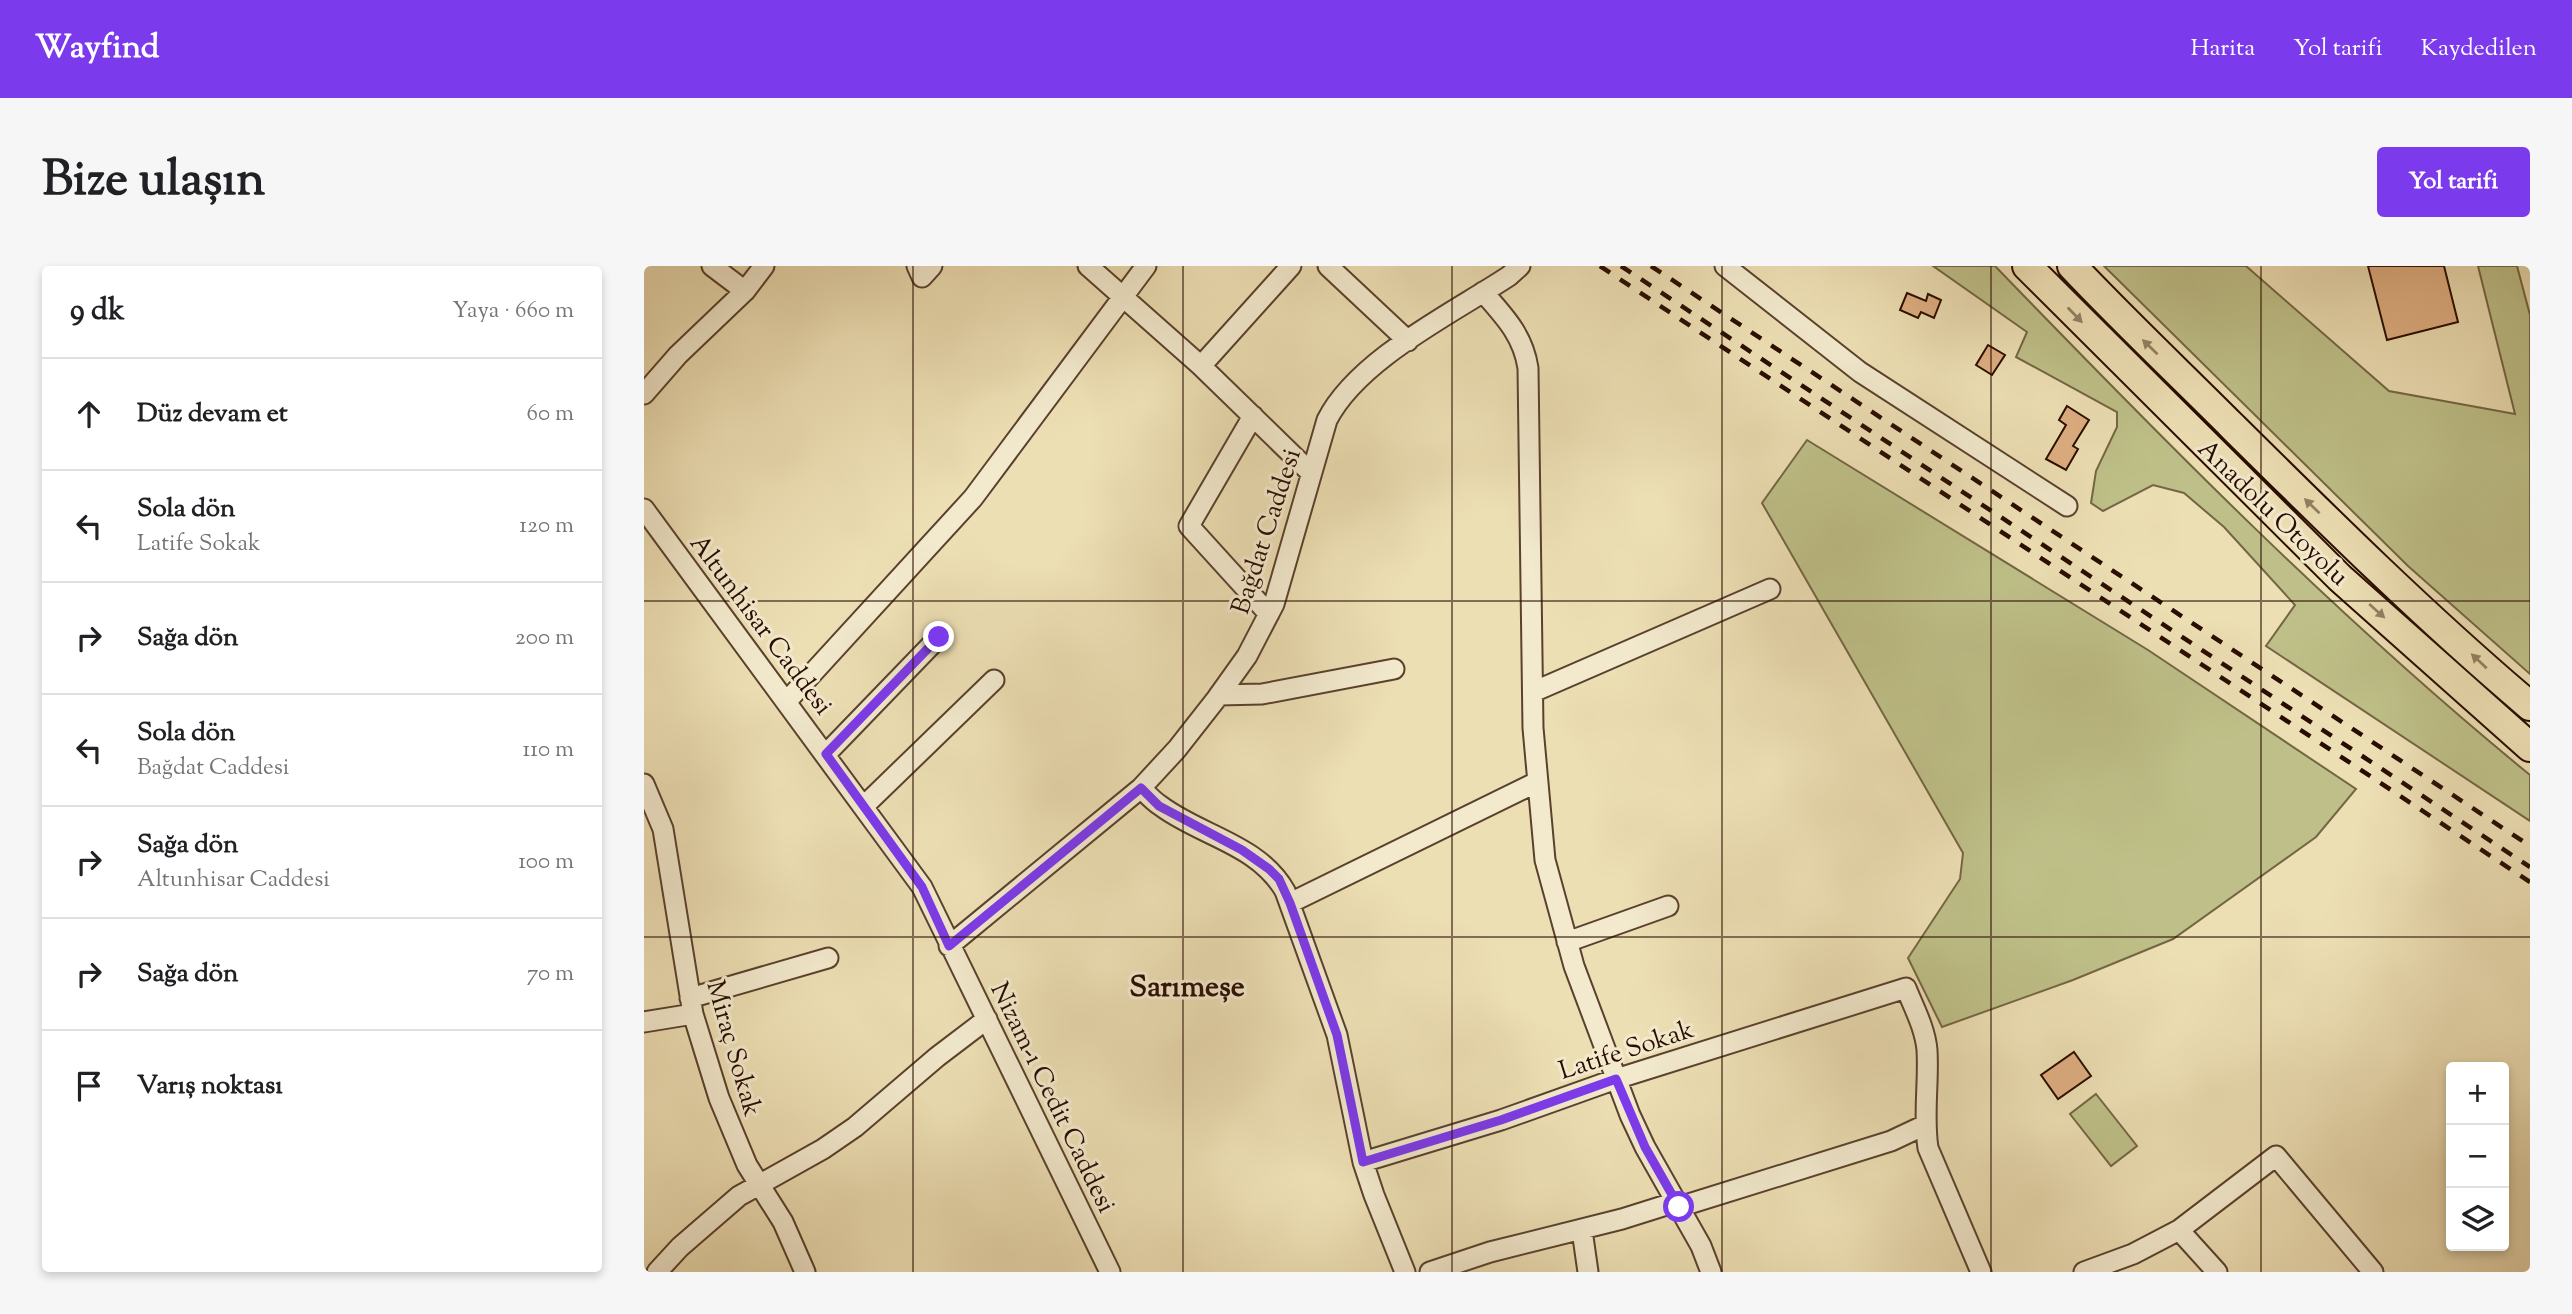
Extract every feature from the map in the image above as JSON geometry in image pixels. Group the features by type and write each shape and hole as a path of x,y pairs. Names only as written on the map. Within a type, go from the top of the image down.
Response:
{"highway":[{"name":"Anadolu Otoyolu","path":"2027,266 2340,578 2530,747"},
{"name":"Anadolu Otoyolu","path":"2072,266 2272,468 2377,568 2530,706"}],"street":[{"path":"712,266 745,291"},
{"path":"644,394 678,355 745,291 764,266"},
{"path":"917,266 922,277 932,266"},
{"path":"1088,266 1122,299 1201,366 1311,473"},
{"path":"787,701 973,498 1146,266"},
{"path":"1201,366 1291,266"},
{"path":"1328,266 1408,341"},
{"name":"Bağdat Caddesi","path":"949,946 1141,788 1177,749 1247,656 1269,614 1281,583 1311,473 1327,420 1334,407 1362,375 1436,321 1509,276 1520,266"},
{"path":"1725,266 1860,372 2067,506"},
{"path":"1483,292 1517,333 1528,368 1533,692 1537,782 1545,860 1567,942 1616,1079 1645,1147 1701,1246 1711,1272"},
{"path":"1253,416 1189,526 1269,614"},
{"name":"Altunhisar Caddesi","path":"644,509 922,887 949,946"},
{"path":"1533,692 1770,589"},
{"path":"826,754 939,637"},
{"path":"1219,695 1262,694 1394,669"},
{"path":"864,806 994,680"},
{"path":"1290,903 1537,782"},
{"name":"Miraç Sokak","path":"644,784 663,829 692,1006 733,1134 747,1165 783,1222 805,1272"},
{"path":"1141,788 1167,811 1258,860 1279,879 1337,1035 1363,1162 1401,1271"},
{"path":"1567,942 1668,906"},
{"name":"Nizam-ı Cedit Caddesi","path":"949,946 1110,1272"},
{"path":"644,1022 828,958"},
{"name":"Latife Sokak","path":"1363,1162 1501,1120 1616,1079 1906,988 1922,1027 1927,1049 1925,1125"},
{"path":"665,1268 739,1196 823,1149 855,1127 937,1057 987,1019"},
{"path":"1430,1272 1490,1252 1678,1204 1891,1141 1925,1125 1934,1166 1981,1272"},
{"path":"2084,1272 2133,1254 2179,1230 2276,1156 2373,1272"},
{"path":"1582,1230 1588,1272"},
{"path":"2179,1230 2217,1272"}],"green space":[{"path":"1933,266 1995,266 2189,464 2322,592 2459,716 2530,775 2530,821 2266,646 2295,605 2224,527 2184,493 2153,485 2103,511 2091,503 2096,471 2117,427 2117,412 2016,357 2027,332"},
{"path":"2104,266 2246,266 2389,391 2515,414 2478,266 2517,266 2530,315 2530,674 2408,566"},
{"path":"1807,440 2148,650 2356,789 2316,837 2173,939 2073,980 1942,1027 1908,958 1960,879 1963,853 1762,503"},
{"path":"2096,1094 2137,1146 2111,1166 2070,1114"}],"building":[{"path":"2368,266 2444,266 2458,322 2387,340"},
{"path":"1907,293 1926,301 1928,294 1941,300 1934,318 1921,312 1918,318 1900,310"},
{"path":"1988,345 2005,355 1992,375 1976,365"},
{"path":"2067,406 2089,420 2073,446 2078,449 2066,470 2046,459 2066,425 2059,420"},
{"path":"2074,1052 2091,1076 2058,1099 2041,1075"}],"railway":[{"path":"1600,266 2530,882"},
{"path":"1621,266 2530,867"},
{"path":"1651,266 2530,846"}],"district":[{"name":"Sarımeşe","path":"1187,986"}],"route":[{"path":"939,637 826,754 922,887 949,946 1141,788 1159,806 1242,850 1279,879 1337,1035 1363,1162 1501,1120 1616,1079 1645,1147 1679,1207"}]}
